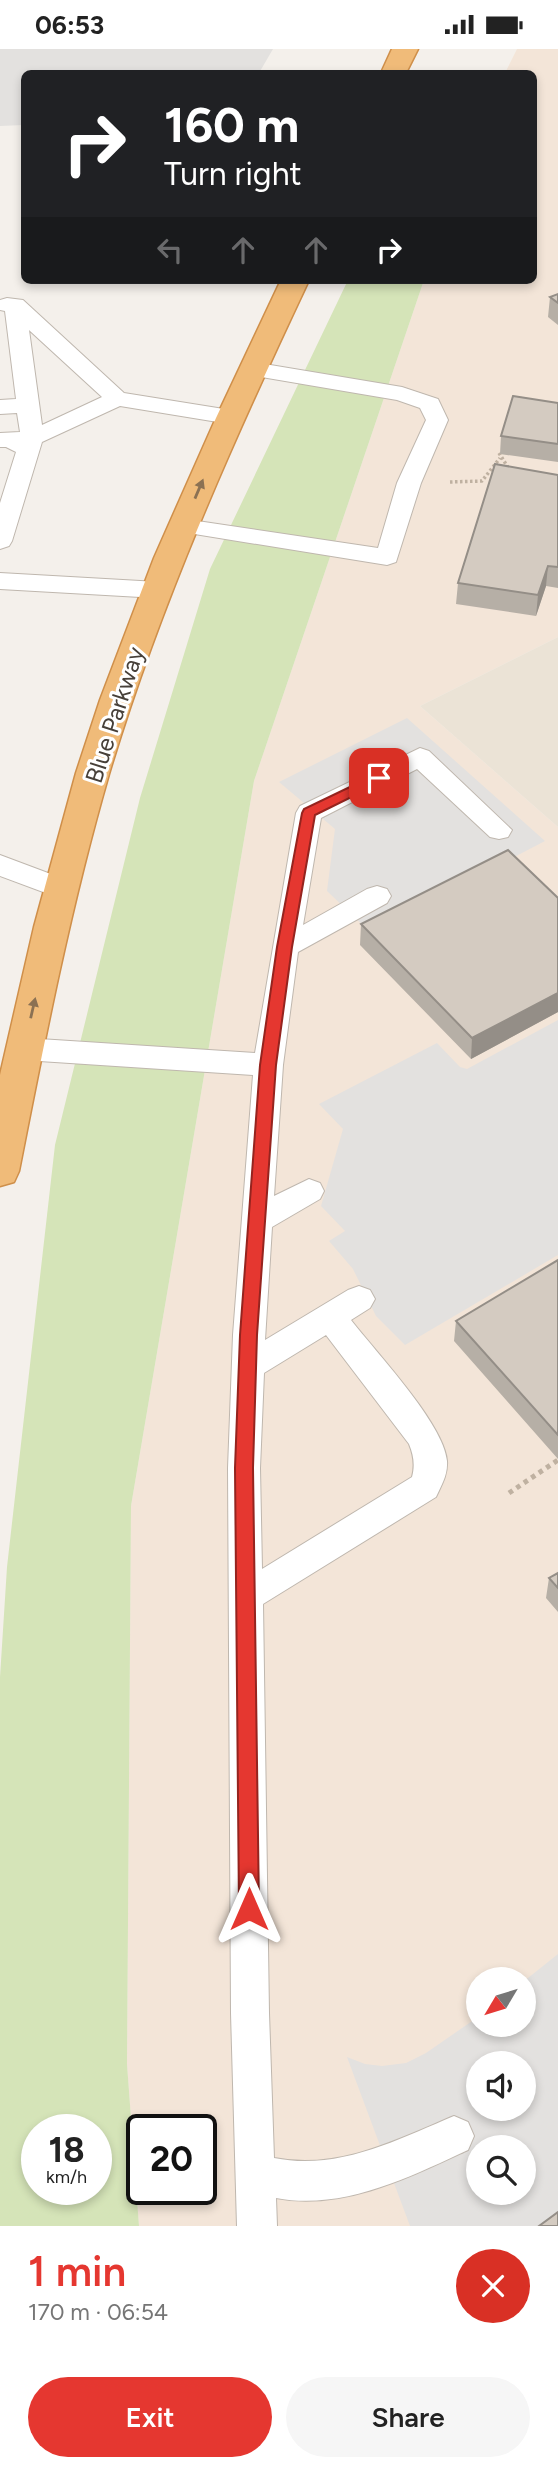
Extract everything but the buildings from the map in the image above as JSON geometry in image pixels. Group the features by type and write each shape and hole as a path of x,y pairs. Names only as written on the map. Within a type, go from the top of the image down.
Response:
{"highway":[{"path":"395,70 405,49"},
{"name":"Blue Parkway","path":"0,1171 24,1049 72,844 124,680 158,590 230,417 293,284"}],"lane":[{"path":"0,389 15,358"},
{"path":"15,358 117,399 230,417"},
{"path":"15,358 117,399"},
{"path":"0,407 15,358"},
{"path":"0,422 15,358"},
{"path":"0,440 15,358"},
{"path":"0,453 15,358"},
{"path":"0,541 15,358"},
{"path":"184,526 387,557 409,483 437,420 430,404 402,394 252,369"},
{"path":"0,581 158,590"},
{"path":"257,2226 250,2013 244,1468 268,1065 285,947 309,813 420,757 499,830"},
{"path":"0,865 62,889"},
{"path":"285,947 377,896"},
{"path":"24,1049 268,1065"},
{"path":"258,1220 309,1191"},
{"path":"248,1366 359,1299"},
{"path":"245,1597 424,1487 429,1478 431,1464 422,1436 330,1317"},
{"path":"255,2174 298,2181 369,2171 409,2157 454,2136"}],"path":[{"path":"409,483 482,481 500,456 509,469 517,473"},
{"path":"509,1493 558,1460"}],"shaded area":[{"path":"0,49 273,49 261,70 21,70 21,125 0,126"},
{"path":"517,49 558,49 558,637 420,706 558,827 558,2226 139,2226 137,2205 217,2205 217,2114 131,2114 127,2064 131,1506 254,781 423,284 537,284 537,70 506,70"},
{"path":"558,637 558,827 420,706"},
{"path":"407,718 545,841 370,932 327,891 335,829 279,782"},
{"path":"558,1020 558,1255 405,1345 376,1316 353,1269 329,1241 345,1231 321,1206 343,1129 319,1104 437,1043 460,1067 467,1069"},
{"path":"558,1954 558,2223 554,2226 410,2226 347,2057 365,2064 382,2066 406,2063 426,2053 466,2025 466,2037 536,2037 536,1972"}],"green space":[{"path":"346,284 423,284 254,781 131,1506 127,2064 131,2114 126,2114 126,2205 137,2205 139,2226 0,2226 0,1677 7,1567 55,1145 140,798 210,569"}],"route":[{"path":"249,1909 244,1468 249,1335 268,1065 285,947 309,813 379,778"}]}
